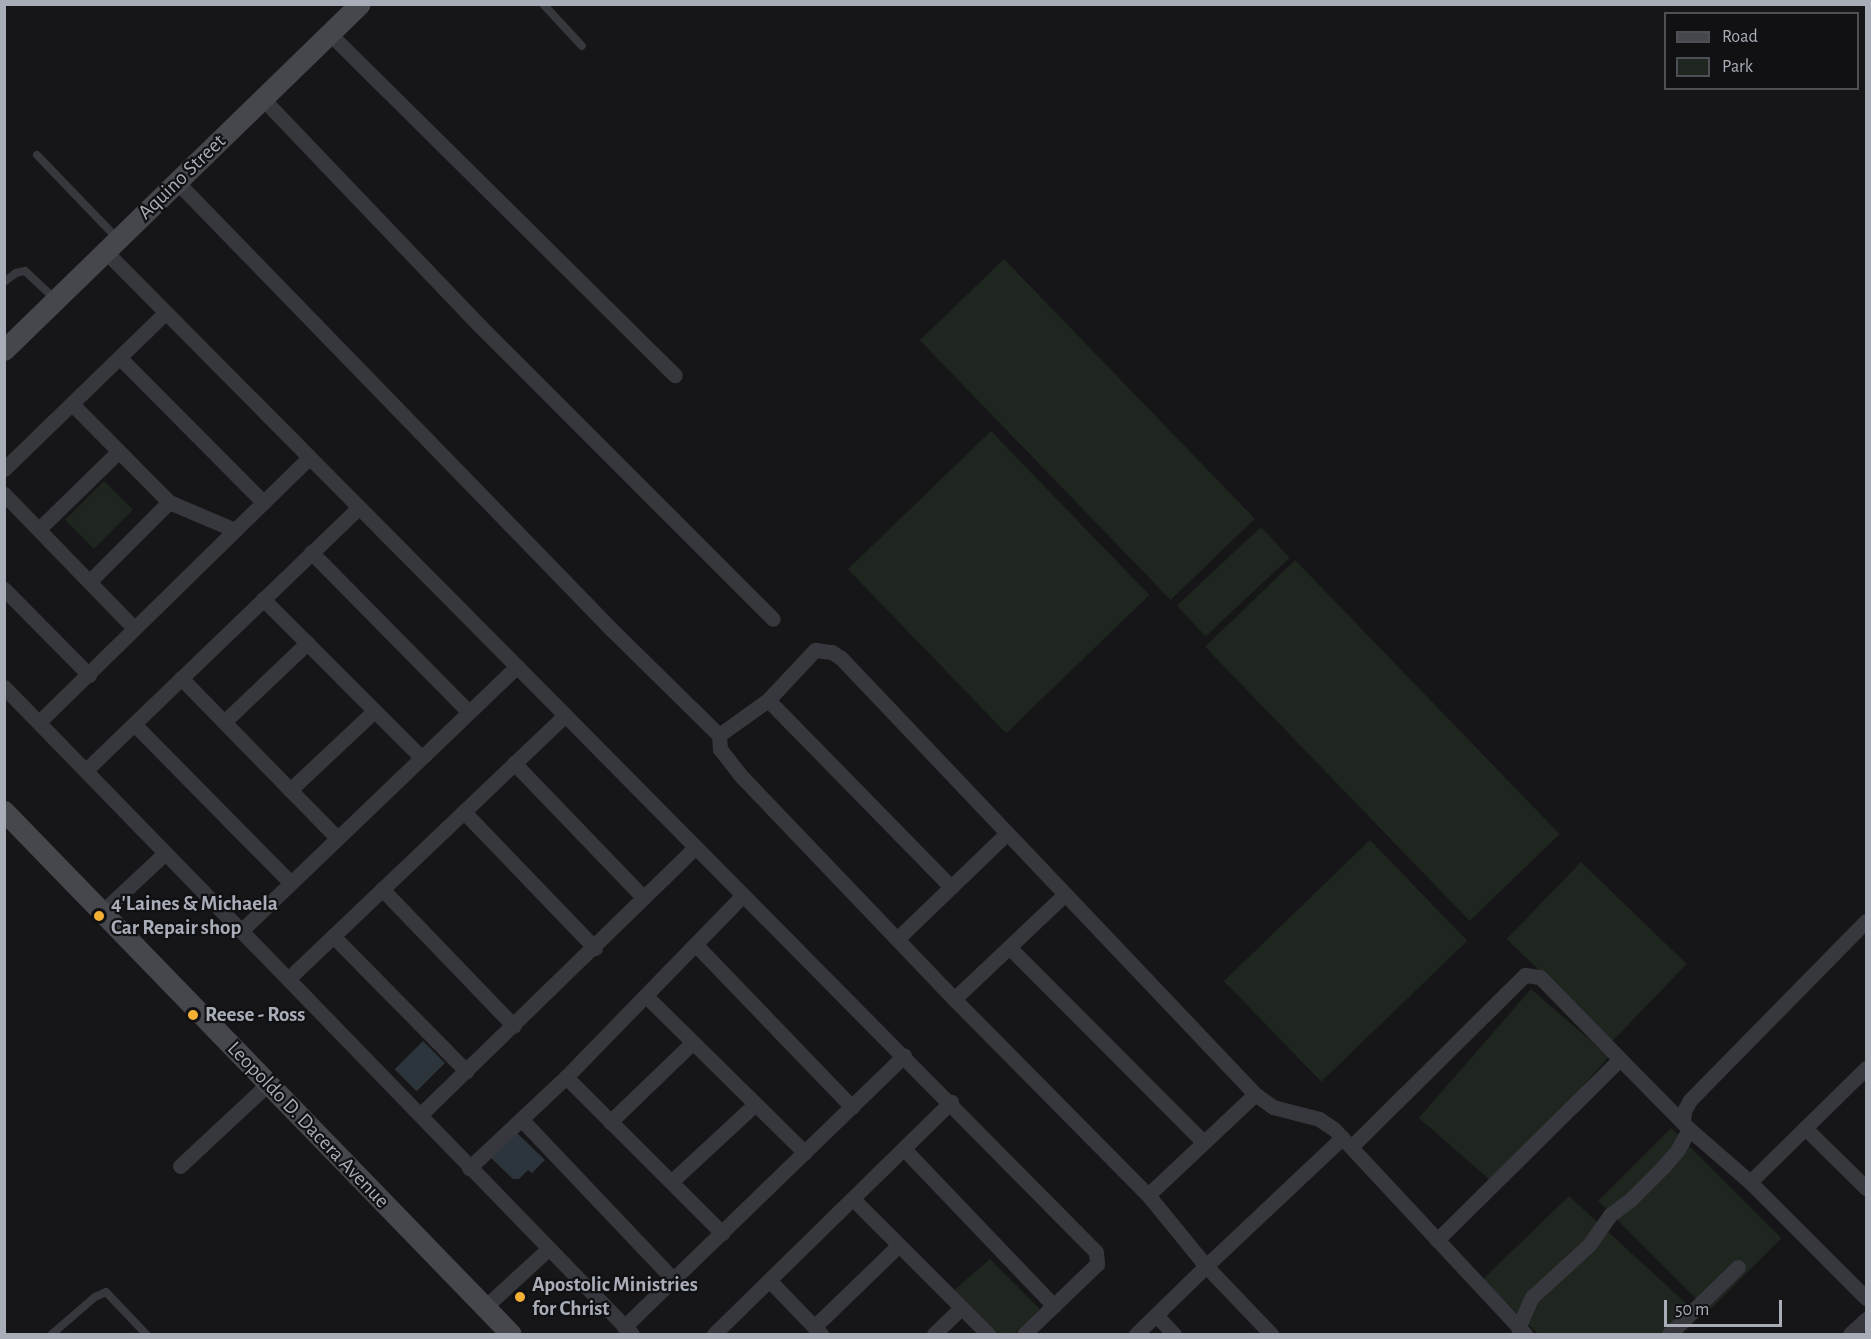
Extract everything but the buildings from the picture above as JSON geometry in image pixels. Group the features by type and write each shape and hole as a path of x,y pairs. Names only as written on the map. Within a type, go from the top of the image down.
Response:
{"main road":[{"name":"Aquino Street","path":"4,350 360,4"},
{"name":"Leopoldo D. Dacera Avenue","path":"4,812 103,911 485,1307 505,1332"}],"street":[{"path":"330,34 675,375"},
{"path":"262,99 480,326 773,619"},
{"path":"177,182 612,630 719,735 720,749 743,778 954,999 1149,1195 1206,1266 1271,1335"},
{"path":"112,245 165,313 517,666 694,849 951,1102 1096,1251 1097,1264 1024,1335"},
{"path":"4,469 165,313"},
{"path":"120,358 263,502"},
{"path":"72,404 169,502 235,530"},
{"path":"39,529 118,452"},
{"path":"39,722 309,458"},
{"path":"4,494 134,628"},
{"path":"90,581 169,502"},
{"path":"86,770 359,507"},
{"path":"311,552 468,711"},
{"path":"4,589 89,675"},
{"path":"263,599 421,758"},
{"path":"224,722 307,643"},
{"path":"719,735 768,700 815,650 832,652 841,658 1255,1094 1273,1107 1328,1123 1521,1331 1532,1298 1589,1245 1610,1215 1630,1200 1677,1151 1686,1126 1684,1111 1690,1100 1866,921"},
{"path":"242,930 517,666"},
{"path":"181,678 337,838"},
{"path":"4,687 242,930 628,1331 674,1280 904,1056"},
{"path":"768,700 951,887"},
{"path":"290,790 374,711"},
{"path":"288,980 565,715"},
{"path":"134,724 290,882"},
{"path":"514,763 644,898"},
{"path":"464,812 595,948"},
{"path":"897,939 1007,833"},
{"path":"420,1115 595,948 694,849"},
{"path":"103,911 165,853"},
{"path":"382,889 514,1026"},
{"path":"954,999 1065,894"},
{"path":"469,1168 566,1077 743,895"},
{"path":"333,936 466,1071"},
{"path":"696,945 852,1107"},
{"path":"1009,947 1203,1142"},
{"path":"1136,1335 1206,1266 1347,1143 1525,975 1540,977 1686,1126 1750,1182 1866,1298"},
{"path":"646,996 805,1153"},
{"path":"610,1122 692,1043"},
{"path":"1437,1240 1620,1059"},
{"path":"566,1077 722,1233"},
{"path":"1750,1182 1804,1128 1863,1077"},
{"path":"180,1166 268,1084"},
{"path":"1149,1195 1255,1094"},
{"path":"722,1332 769,1280 951,1102"},
{"path":"672,1181 754,1105"},
{"path":"522,1120 674,1280"},
{"path":"1804,1128 1866,1188"},
{"path":"904,1149 1054,1306"},
{"path":"853,1199 988,1335"},
{"path":"769,1280 818,1331 898,1246"},
{"path":"485,1307 548,1249"},
{"path":"1669,1335 1738,1267"},
{"path":"934,1335 962,1308"},
{"path":"1156,1316 1174,1335"},
{"path":"1850,1335 1866,1319"}],"lane":[{"path":"543,4 582,46"},
{"path":"37,155 112,245"},
{"path":"4,282 16,273 25,271 56,300"},
{"path":"52,1335 95,1297 106,1292 146,1335"}],"green space":[{"path":"1004,259 1255,519 1171,600 920,340"},
{"path":"991,431 1149,595 1006,733 848,569"},
{"path":"104,481 133,510 94,549 65,520"},
{"path":"1261,527 1290,558 1206,636 1177,605"},
{"path":"1295,560 1560,834 1470,921 1205,647"},
{"path":"1370,840 1467,941 1321,1082 1224,981"},
{"path":"1581,862 1687,964 1612,1041 1507,939"},
{"path":"1531,989 1609,1057 1497,1186 1419,1118"},
{"path":"1671,1128 1781,1238 1708,1311 1598,1201"},
{"path":"1569,1196 1700,1316 1682,1334 1538,1334 1483,1279"},
{"path":"990,1259 1040,1309 1014,1334 993,1334 952,1292"}],"shaded area":[{"path":"423,1041 445,1063 417,1091 395,1069"},
{"path":"516,1132 545,1160 532,1173 528,1170 519,1179 513,1179 491,1158"}],"place":[{"name":"4'Laines & Michaela Car Repair shop","path":"99,916"},
{"name":"Reese - Ross","path":"193,1015"},
{"name":"Apostolic Ministries for Christ","path":"520,1297"}]}
